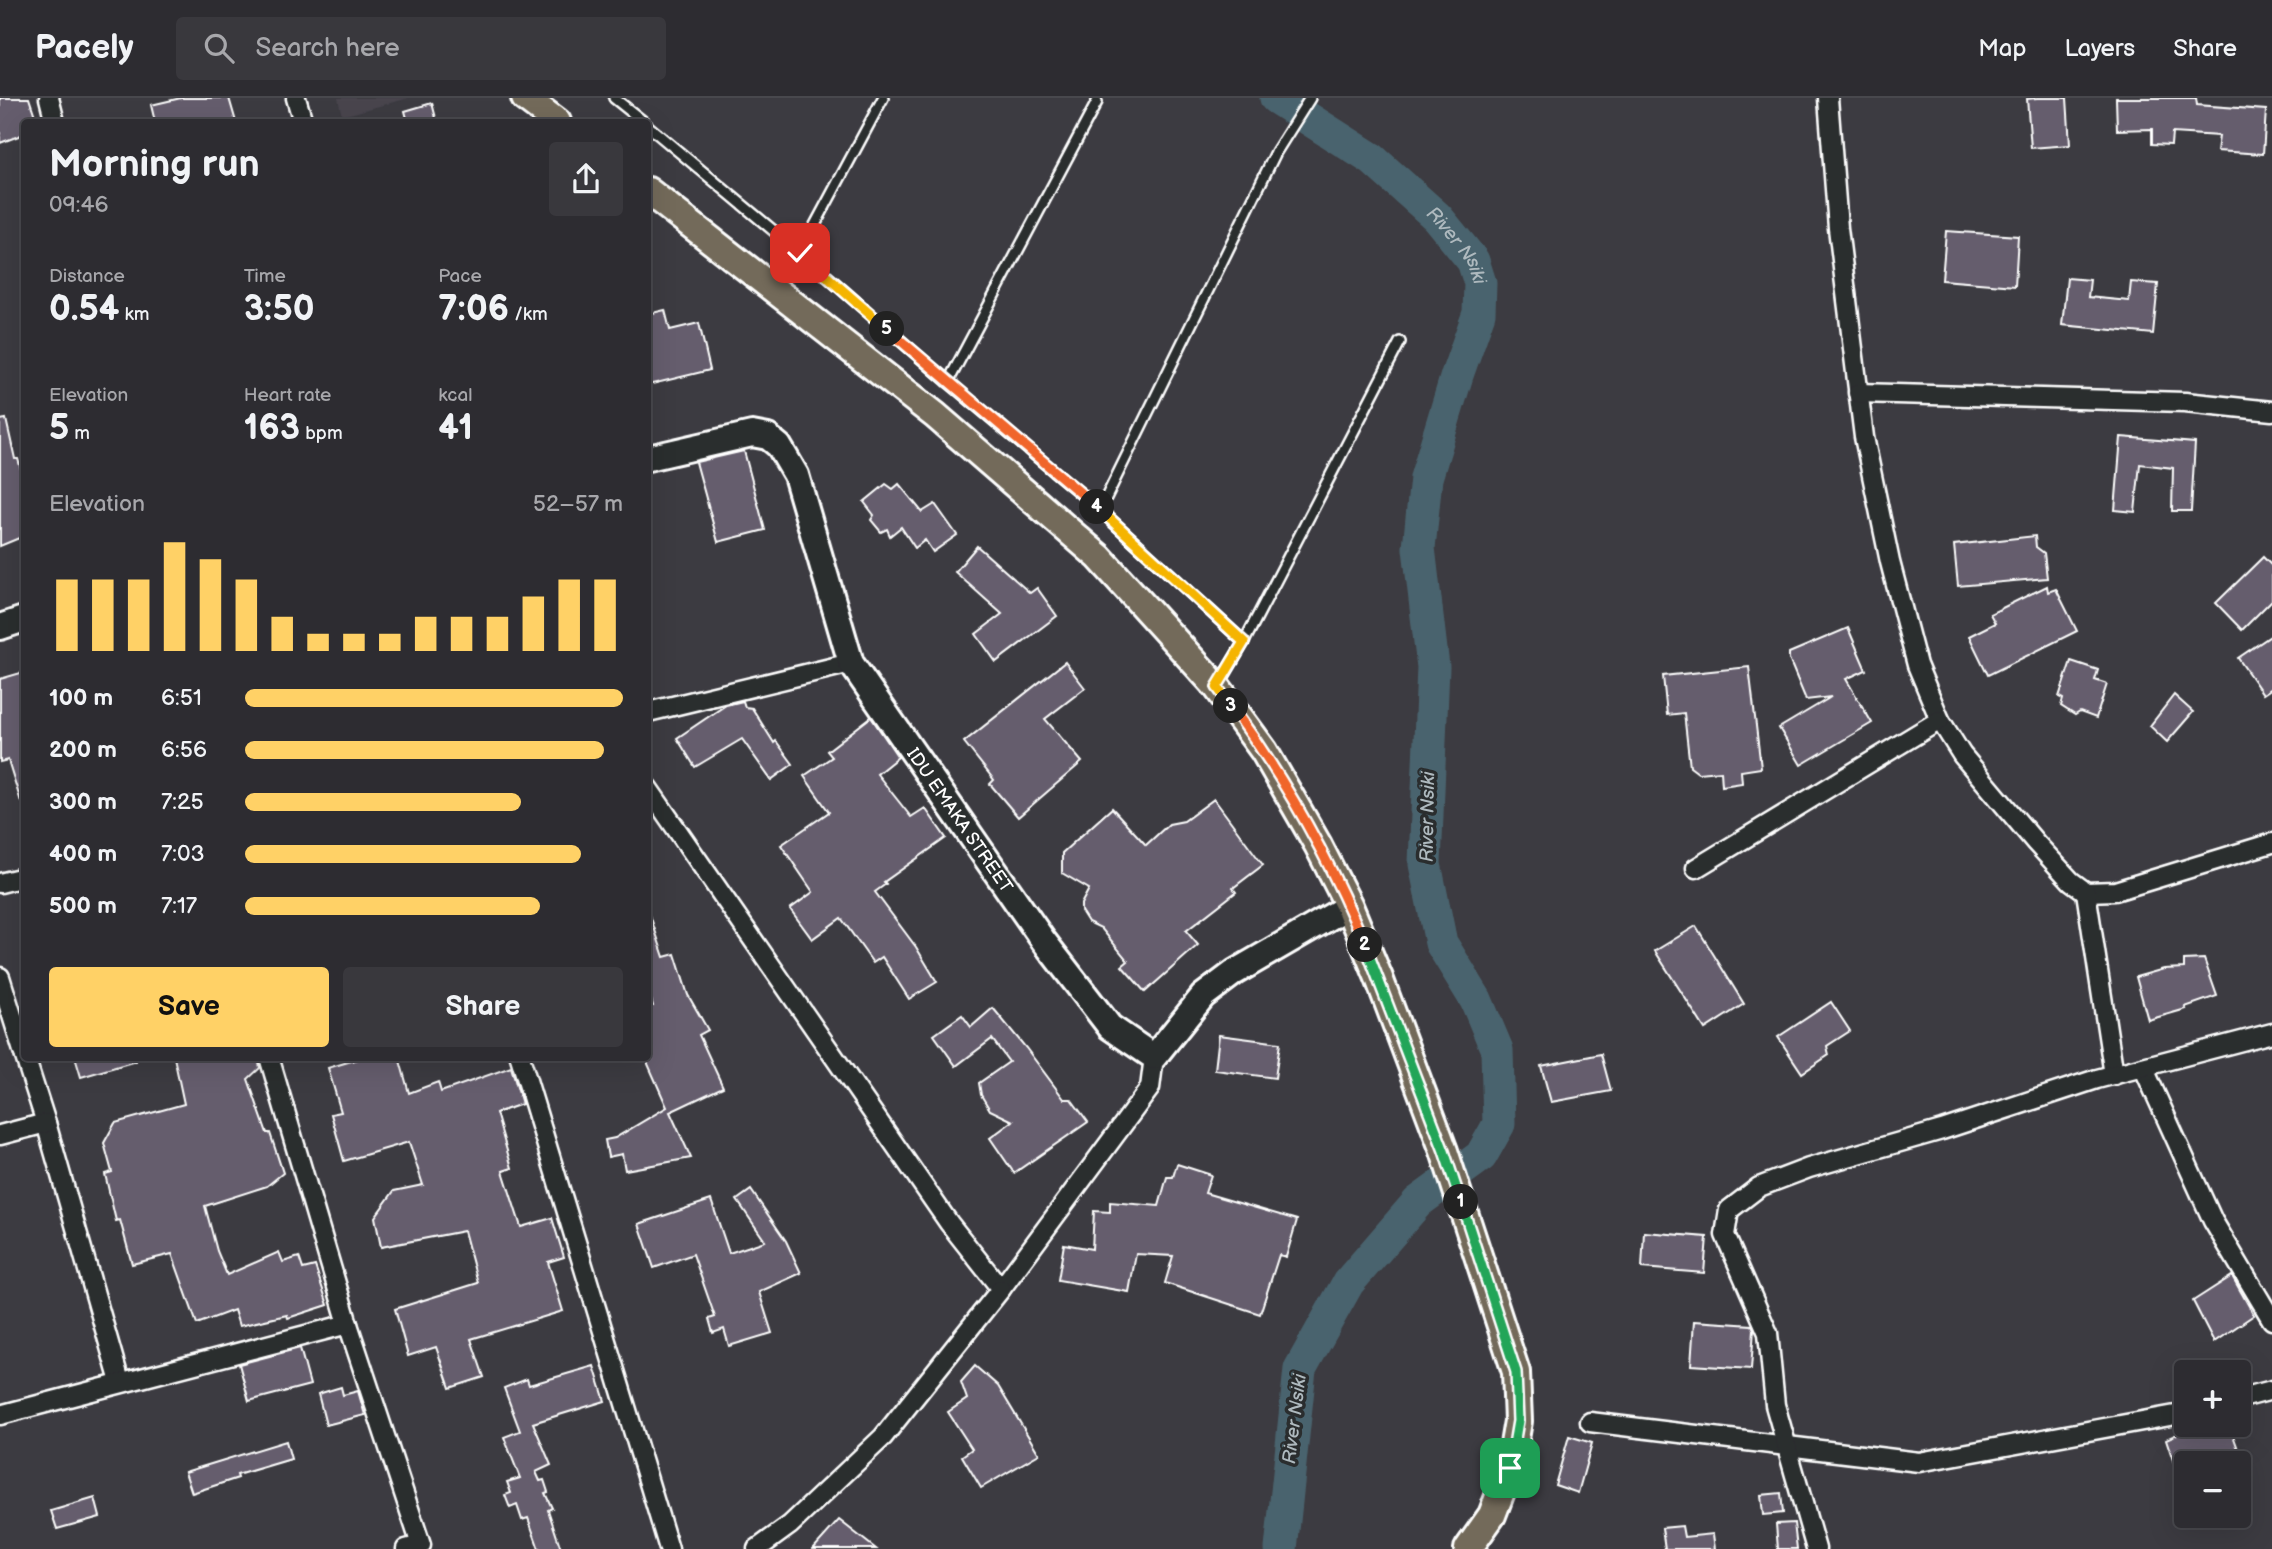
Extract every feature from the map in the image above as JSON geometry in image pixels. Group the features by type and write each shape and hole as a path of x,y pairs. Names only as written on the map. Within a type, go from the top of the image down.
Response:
{"main road":[{"path":"525,98 553,119"},
{"path":"651,193 934,415 1099,557 1217,687 1264,751 1318,845 1349,906 1379,978 1444,1151 1516,1372 1518,1421 1510,1468 1492,1515 1468,1549"}],"street":[{"path":"49,98 54,119"},
{"path":"296,98 302,119"},
{"path":"1828,98 1838,228 1864,437 1890,562 1917,665 1940,720 1962,755 2036,843 2071,881 2086,892 2115,891 2272,844"},
{"path":"1858,393 2185,402 2272,411"},
{"name":"IDU EMAKA STREET","path":"651,457 752,434 768,437 779,446 796,475 851,663 1043,940 1110,1027 1154,1057"},
{"path":"0,626 21,620"},
{"path":"651,711 851,663"},
{"path":"1696,868 1940,720"},
{"path":"651,792 949,1223 1001,1289"},
{"path":"0,883 21,878"},
{"path":"2086,892 2114,1075"},
{"path":"757,1549 790,1525 883,1437 1001,1289 1150,1088 1154,1057 1203,996 1235,972 1349,906"},
{"path":"0,977 21,1043"},
{"path":"1816,1549 1775,1405 1768,1333 1725,1236 1729,1210 1759,1187 1809,1168 1942,1130 2114,1075 2272,1033"},
{"path":"27,1061 120,1382"},
{"path":"271,1061 417,1548"},
{"path":"521,1061 670,1549"},
{"path":"2144,1069 2213,1221 2272,1320"},
{"path":"0,1135 46,1123"},
{"path":"0,1415 348,1324"},
{"path":"2251,1396 2272,1390"},
{"path":"1590,1422 1919,1462 2174,1415"}],"lane":[{"path":"614,98 640,119"},
{"path":"800,253 883,98"},
{"path":"1100,510 1276,152 1310,98"},
{"path":"947,382 1097,102"},
{"path":"651,128 1100,510 1244,642"},
{"path":"1217,687 1244,642 1400,342"}],"shaded area":[{"path":"338,98 409,98 342,116"}],"building":[{"path":"0,98 29,98 36,119 21,119 21,135 0,143"},
{"path":"181,98 229,98 235,119 154,119 151,105"},
{"path":"2067,98 2070,145 2031,148 2027,99"},
{"path":"2116,98 2196,98 2197,105 2266,110 2263,154 2217,151 2219,136 2172,133 2171,145 2152,144 2152,129 2117,130"},
{"path":"432,103 436,119 407,119 405,111"},
{"path":"1946,231 2018,236 2015,286 1942,280"},
{"path":"2067,278 2090,280 2088,297 2129,301 2131,282 2158,284 2153,334 2062,325"},
{"path":"665,310 670,330 699,323 710,370 651,384 651,313"},
{"path":"6,419 15,459 18,459 21,470 21,537 0,546 0,420"},
{"path":"2121,437 2195,443 2191,511 2172,511 2173,468 2140,464 2135,512 2115,510"},
{"path":"744,451 765,530 718,542 696,462"},
{"path":"886,484 893,489 899,484 922,512 935,504 957,535 933,552 925,540 915,548 901,527 890,536 887,529 881,532 871,520 874,515 864,502"},
{"path":"2035,536 2036,547 2044,553 2047,578 1958,586 1954,545"},
{"path":"977,546 1030,593 1037,588 1057,616 996,662 976,634 1002,614 955,572"},
{"path":"2263,557 2272,566 2272,600 2242,630 2216,603"},
{"path":"2047,586 2048,592 2056,589 2077,631 1988,675 1969,636 1995,623 1990,614"},
{"path":"1848,628 1866,670 1846,679 1872,723 1801,765 1779,728 1831,697 1806,700 1789,653"},
{"path":"2272,635 2272,688 2263,694 2238,658"},
{"path":"2071,661 2098,670 2095,680 2107,684 2096,718 2080,712 2075,715 2061,706 2063,699 2059,697"},
{"path":"1065,662 1085,688 1045,719 1082,762 1018,817 990,784 994,780 964,742"},
{"path":"1749,667 1761,768 1741,771 1742,783 1722,786 1721,771 1698,773 1690,767 1684,713 1667,715 1663,676"},
{"path":"21,673 21,802 8,760 0,762 0,679"},
{"path":"2174,695 2193,712 2167,742 2150,726"},
{"path":"743,701 745,707 752,708 774,743 776,741 793,764 771,780 742,739 695,767 677,738 726,705"},
{"path":"871,717 898,757 877,774 911,817 925,808 946,838 884,882 886,884 875,892 916,947 937,982 909,999 882,957 873,963 841,918 812,939 790,909 813,892 781,845 829,812 804,776 832,757 827,751"},
{"path":"1214,799 1263,865 1233,888 1236,892 1186,931 1198,945 1145,992 1122,966 1128,961 1101,928 1088,922 1081,911 1081,904 1089,889 1062,873 1062,853 1112,808 1146,845 1169,824 1184,821"},
{"path":"651,918 664,957 675,954 688,995 708,1030 699,1035 723,1087 670,1112 691,1158 625,1170 622,1154 608,1157 605,1140 615,1138 667,1107 648,1064 648,1061 651,1061"},
{"path":"1696,926 1744,1004 1705,1029 1655,951"},
{"path":"2204,959 2217,996 2148,1020 2136,977 2164,969 2184,968 2184,960"},
{"path":"1831,1002 1850,1031 1827,1046 1829,1055 1802,1073 1778,1037"},
{"path":"993,1008 1064,1099 1071,1099 1088,1122 1014,1173 990,1138 1013,1121 990,1110 981,1095 979,1083 1009,1062 992,1039 956,1066 934,1035 962,1015 971,1027"},
{"path":"1219,1035 1280,1043 1275,1078 1215,1070"},
{"path":"1601,1054 1611,1091 1551,1102 1541,1066"},
{"path":"76,1061 136,1061 81,1077"},
{"path":"175,1061 259,1061 260,1068 248,1079 283,1173 267,1186 205,1206 217,1251 227,1275 279,1252 283,1262 299,1257 303,1269 315,1266 328,1305 288,1318 287,1315 239,1326 234,1310 197,1324 172,1254 132,1264 120,1220 116,1221 105,1174 112,1172 104,1143 115,1123 184,1104"},
{"path":"352,1061 400,1061 409,1093 438,1082 441,1092 511,1067 522,1104 496,1113 512,1168 503,1171 521,1227 552,1218 564,1257 548,1262 563,1311 471,1339 484,1377 450,1388 436,1347 408,1356 395,1309 478,1283 464,1231 381,1247 375,1217 394,1191 423,1185 409,1142 344,1161 331,1114 341,1112 328,1068"},
{"path":"1177,1164 1211,1175 1205,1193 1297,1220 1286,1257 1279,1255 1260,1314 1165,1283 1173,1256 1136,1254 1129,1292 1058,1280 1064,1244 1092,1249 1094,1211 1110,1212 1110,1202 1159,1206 1167,1177 1173,1177"},
{"path":"751,1190 786,1241 801,1273 759,1292 772,1333 729,1346 724,1329 713,1333 709,1319 715,1317 693,1254 654,1268 639,1224 711,1200 729,1253 765,1241 737,1200"},
{"path":"1644,1232 1707,1237 1704,1273 1642,1268"},
{"path":"2232,1276 2254,1315 2214,1342 2193,1301"},
{"path":"1694,1321 1752,1325 1751,1369 1691,1365"},
{"path":"300,1348 310,1385 249,1401 239,1364"},
{"path":"594,1366 605,1401 533,1423 551,1465 536,1472 540,1481 544,1480 548,1492 545,1493 552,1508 548,1510 561,1549 539,1549 528,1518 522,1520 517,1505 510,1508 505,1495 511,1493 507,1482 520,1478 504,1437 520,1431 504,1388 527,1379 529,1385"},
{"path":"975,1366 998,1386 1039,1454 981,1488 962,1456 972,1449 948,1412 967,1399 961,1382"},
{"path":"341,1387 343,1395 358,1391 365,1415 326,1425 318,1394"},
{"path":"2174,1435 2234,1437 2239,1451 2174,1451 2174,1463 2166,1439"},
{"path":"1569,1436 1592,1443 1578,1493 1555,1485"},
{"path":"286,1441 291,1459 237,1475 238,1478 192,1493 185,1472"},
{"path":"1781,1493 1783,1513 1763,1515 1761,1495"},
{"path":"95,1498 100,1517 57,1529 51,1511"},
{"path":"839,1520 876,1549 813,1549"},
{"path":"1794,1523 1797,1549 1778,1549 1776,1524"},
{"path":"1682,1526 1684,1537 1713,1534 1715,1549 1665,1549 1662,1528"}],"waterway":[{"name":"River Nsiki","path":"1276,98 1372,159 1437,217 1473,261 1480,283 1479,313 1426,478 1419,548 1433,667 1425,864 1441,943 1476,1000 1497,1050 1499,1124 1481,1156 1418,1202 1348,1283 1300,1369 1281,1549"}],"route":[{"path":"800,253 947,382 1100,510 1244,642 1217,687 1264,751 1318,845 1349,906 1444,1151 1516,1372 1518,1421 1510,1468"}]}
